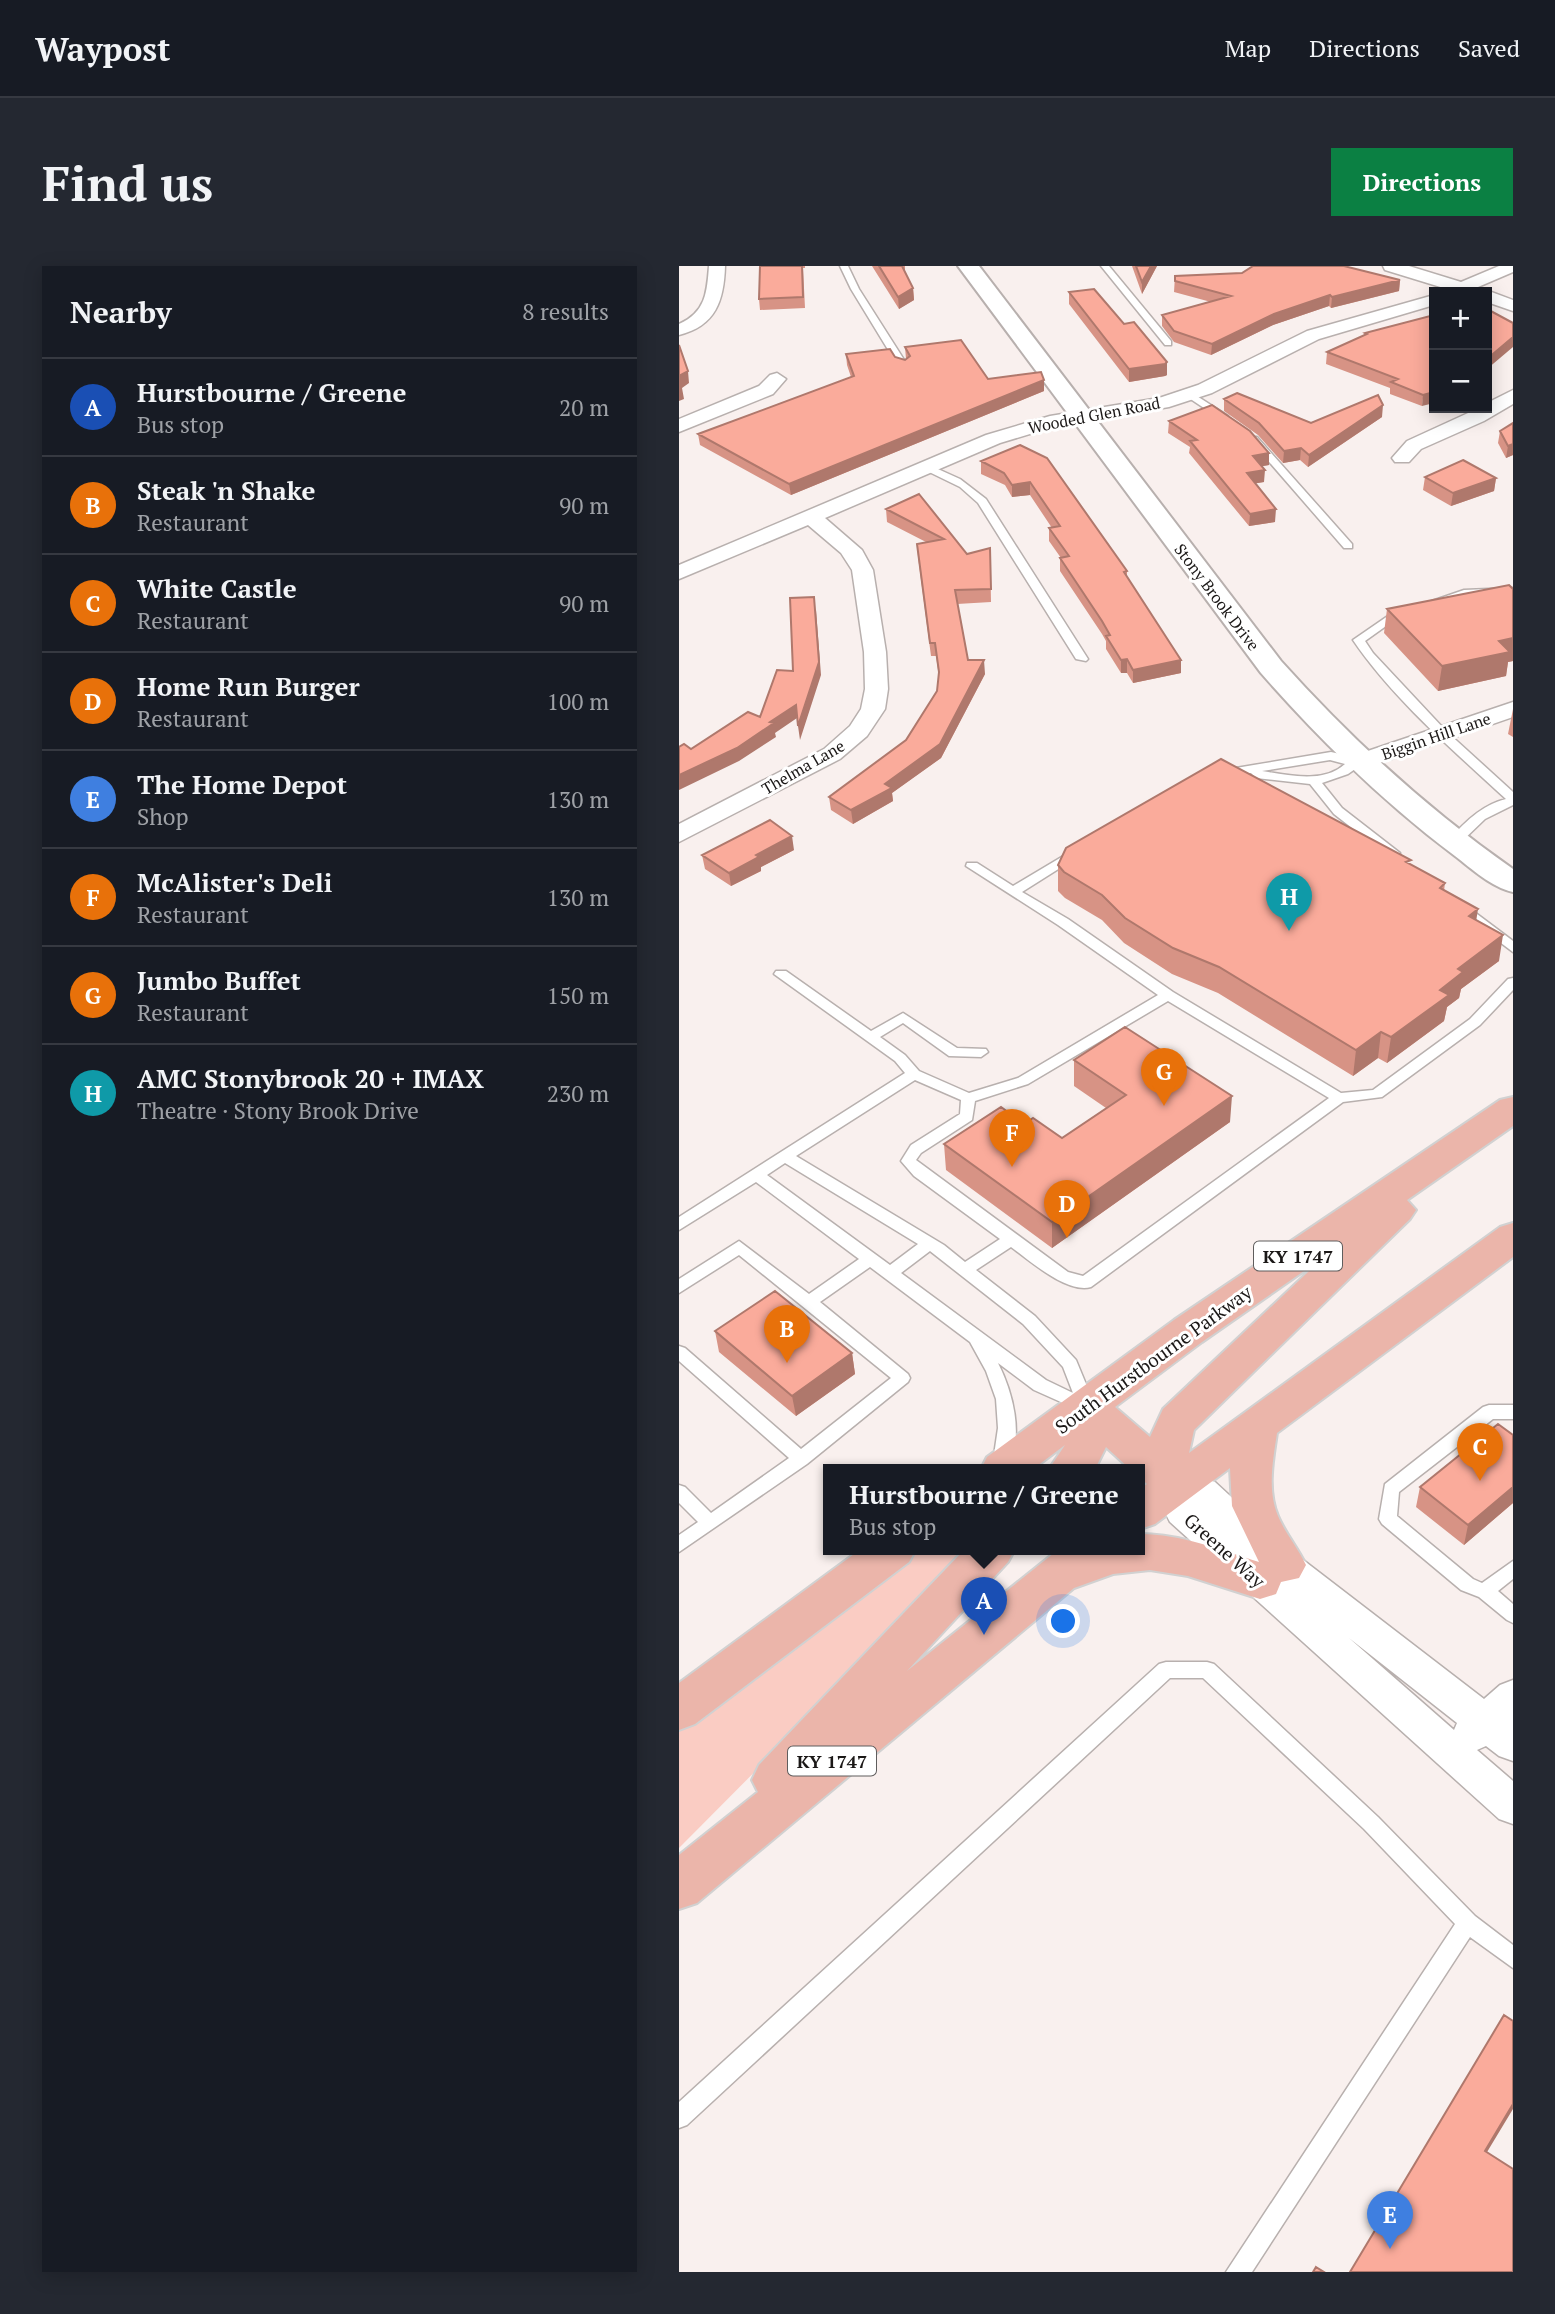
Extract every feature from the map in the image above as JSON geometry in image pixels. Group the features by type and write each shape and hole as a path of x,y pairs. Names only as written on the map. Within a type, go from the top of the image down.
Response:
{"main road":[{"name":"South Hurstbourne Parkway","path":"1008,1464 1188,1331 1513,1109"},
{"path":"1177,1485 1166,1461 1168,1441 1178,1420 1477,1134"},
{"path":"1145,1508 1513,1237"},
{"path":"1087,1406 1177,1485"},
{"path":"1075,1464 1083,1457 1090,1428 1087,1406"},
{"path":"1145,1552 1188,1557 1272,1573 1252,1494 1251,1471 1258,1425"},
{"path":"679,1710 886,1555"},
{"path":"679,1885 987,1555"},
{"path":"1074,1562 1114,1555"},
{"name":"KY 1747","path":"679,1885 1074,1562"}],"street":[{"path":"679,330 704,317 714,305 717,266"},
{"name":"Stony Brook Drive","path":"968,266 1271,667 1307,709 1356,763 1454,842 1513,884"},
{"path":"1391,266 1451,287"},
{"path":"1471,287 1513,266"},
{"path":"1492,298 1513,306"},
{"name":"Wooded Glen Road","path":"679,573 926,467 1022,429 1137,408 1189,394 1313,335 1429,301"},
{"path":"679,426 757,395 773,386 777,379"},
{"path":"1402,458 1414,445 1477,417 1513,396"},
{"name":"Thelma Lane","path":"679,834 832,754 851,739 870,713 877,686 864,570 850,552 811,517"},
{"name":"Biggin Hill Lane","path":"1356,763 1513,709"},
{"name":"Greene Way","path":"1177,1485 1182,1512 1272,1573 1504,1721"},
{"name":"Greene Way","path":"1272,1573 1452,1752 1513,1806"},
{"path":"1452,1752 1504,1721"}],"lane":[{"path":"844,266 902,366"},
{"path":"1105,266 1168,343"},
{"path":"1189,394 1232,423"},
{"path":"1243,431 1270,454 1348,546"},
{"path":"926,467 972,490 982,501 1081,659"},
{"path":"1425,604 1464,593 1513,590"},
{"path":"1412,608 1399,612 1359,640 1442,734 1513,800"},
{"path":"1209,779 1233,771 1290,765 1331,756 1356,763"},
{"path":"1233,771 1293,780 1314,780 1346,772 1356,763"},
{"path":"1314,780 1338,811 1403,861"},
{"path":"1454,842 1486,812 1499,803 1513,800"},
{"path":"1013,892 1093,842"},
{"path":"972,866 1063,922 1168,995 1339,1098"},
{"path":"1445,893 1513,948"},
{"path":"781,974 900,1058 914,1074 968,1098 1023,1081 1168,995"},
{"path":"968,1098 967,1116 916,1149 908,1161 1062,1276 1085,1283 1339,1098 1377,1094 1475,1022 1513,982"},
{"path":"871,1037 903,1017 954,1053 981,1052"},
{"path":"679,1224 914,1074"},
{"path":"786,1157 929,1244 1029,1320 1070,1364 1087,1406"},
{"path":"757,1175 1040,1385 1087,1406"},
{"path":"964,1270 1011,1239"},
{"path":"890,1273 929,1244"},
{"path":"679,1287 739,1248 902,1378 801,1460 679,1545"},
{"path":"809,1302 871,1259"},
{"path":"975,1336 999,1376 1006,1402 1008,1438 1002,1464"},
{"path":"679,1352 801,1460"},
{"path":"1513,1412 1489,1412 1391,1489 1388,1519 1467,1585 1485,1591 1513,1615"},
{"path":"679,1492 710,1523"},
{"path":"1485,1591 1513,1568"},
{"path":"679,2117 1166,1670 1207,1670 1370,1823 1468,1923 1513,1958"},
{"path":"1238,2272 1468,1923"}],"shaded area":[{"path":"902,1555 970,1555 679,1848 679,1728"}],"building":[{"path":"760,266 802,266 803,297 759,299"},
{"path":"879,266 902,266 913,288 898,297"},
{"path":"1136,266 1151,266 1142,282"},
{"path":"1253,266 1344,266 1400,280 1332,297 1330,295 1274,314 1212,344 1174,331 1162,315 1231,296 1175,281 1175,276 1242,273"},
{"path":"1094,289 1124,324 1134,322 1167,362 1165,364 1129,369 1069,292"},
{"path":"1492,312 1513,323 1513,337 1492,355"},
{"path":"1429,316 1429,393 1423,395 1391,382 1398,379 1327,352 1367,334 1365,333"},
{"path":"961,340 988,379 1041,372 1044,380 789,484 698,434 854,376 846,354 890,349 895,357 905,360 910,356 905,347"},
{"path":"679,345 688,371 679,376"},
{"path":"1237,393 1311,423 1378,395 1383,405 1309,455 1301,448 1284,451 1259,423 1224,399"},
{"path":"1212,405 1250,431 1269,453 1253,456 1265,470 1247,473 1276,509 1250,514 1190,441 1197,440 1169,421"},
{"path":"1513,423 1513,444 1508,446 1500,431"},
{"path":"1020,445 1047,458 1127,571 1124,572 1181,660 1133,670 1127,659 1121,660 1106,636 1110,635 1102,621 1060,558 1069,556 1049,528 1060,526 1030,482 1012,485 1004,473 981,461"},
{"path":"1463,460 1496,478 1453,493 1425,477"},
{"path":"919,494 967,554 990,548 991,589 955,590 968,660 984,660 940,744 885,784 892,788 851,810 829,797 906,740 937,691 939,672 935,643 930,643 917,544 944,539 886,509"},
{"path":"1509,585 1513,589 1513,638 1499,641 1510,652 1442,666 1387,609"},
{"path":"814,597 819,662 798,726 796,705 737,748 679,775 679,747 684,744 691,749 748,712 760,717 777,670 793,671 790,598"},
{"path":"1221,759 1411,860 1406,862 1445,883 1440,888 1478,909 1469,916 1503,935 1458,969 1463,972 1440,990 1449,995 1391,1037 1381,1032 1356,1050 1219,967 1173,948 1125,918 1102,895 1064,872 1058,865 1066,848"},
{"path":"770,820 792,836 733,871 729,873 702,855"},
{"path":"1125,1027 1232,1096 1052,1222 944,1144 1001,1107 1024,1124 1033,1118 1062,1138 1126,1095 1074,1060"},
{"path":"775,1291 852,1353 792,1396 715,1331"},
{"path":"1498,1424 1513,1435 1513,1487 1468,1525 1420,1487"},
{"path":"1504,2015 1513,2021 1513,2104 1485,2151 1513,2169 1513,2272 1350,2272"}],"place":[{"name":"AMC Stonybrook 20 + IMAX","path":"1289,931"},
{"name":"Jumbo Buffet","path":"1164,1106"},
{"name":"McAlister's Deli","path":"1012,1167"},
{"name":"Home Run Burger","path":"1067,1238"},
{"name":"Steak 'n Shake","path":"787,1363"},
{"name":"White Castle","path":"1480,1481"},
{"name":"Hurstbourne / Greene","path":"984,1635"},
{"name":"The Home Depot","path":"1390,2249"}]}
